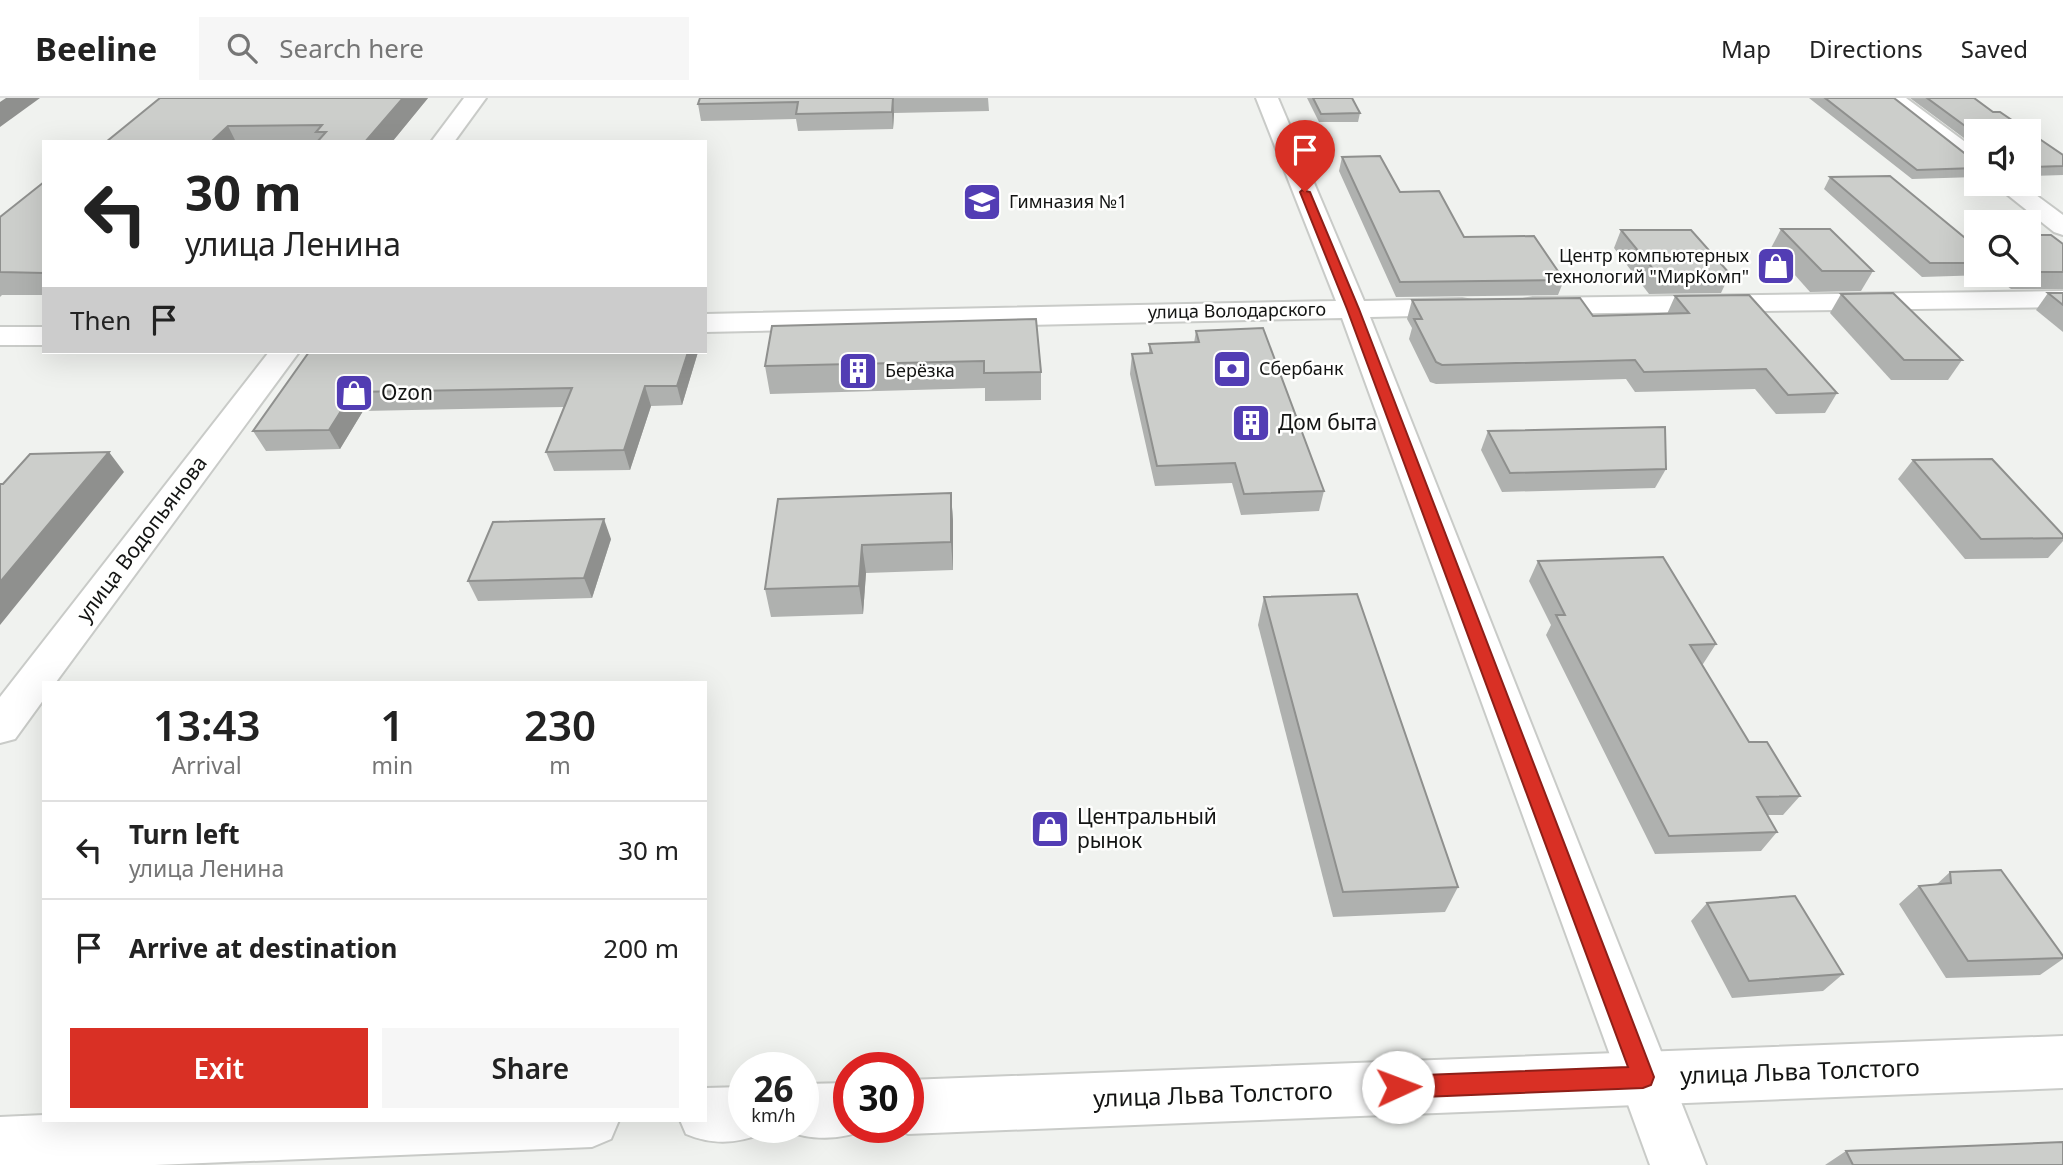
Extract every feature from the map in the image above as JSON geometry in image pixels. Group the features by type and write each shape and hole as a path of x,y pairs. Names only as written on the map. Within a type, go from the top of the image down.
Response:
{"street":[{"path":"444,140 475,98"},
{"path":"1267,98 1353,309 1678,1165"},
{"path":"1892,98 1964,152"},
{"path":"2022,196 2063,227"},
{"name":"улица Володарского","path":"707,323 1353,309 2063,299"},
{"path":"0,336 42,336"},
{"name":"улица Водопьянова","path":"0,727 282,354"},
{"name":"улица Льва Толстого","path":"924,1106 2063,1062"},
{"path":"707,1115 728,1114"},
{"path":"0,1144 543,1122"}],"building":[{"path":"160,98 403,98 367,140 319,140 326,132 316,132 322,125 228,126 213,140 108,140"},
{"path":"700,98 893,98 892,112 796,114 798,102 698,104"},
{"path":"1313,98 1352,98 1360,113 1321,114"},
{"path":"1825,98 1894,98 1964,153 1964,168 1917,170"},
{"path":"1927,98 1974,98 1993,112 2000,112 2010,119 1964,119 1964,125"},
{"path":"2041,140 2063,155 2063,166 2041,167"},
{"path":"1380,156 1400,192 1439,191 1464,237 1534,236 1564,280 1400,282 1342,157"},
{"path":"1890,176 1964,237 1964,263 1930,263 1830,177"},
{"path":"42,184 42,273 0,272 0,217"},
{"path":"1781,229 1830,229 1873,271 1822,271"},
{"path":"1621,230 1691,230 1730,274 1658,275"},
{"path":"2041,235 2051,235 2063,244 2063,272 2041,272"},
{"path":"1893,293 1962,360 1904,360 1841,294"},
{"path":"2048,293 2063,293 2063,305"},
{"path":"1749,295 1837,393 1788,395 1766,369 1644,372 1635,360 1442,365 1436,362 1414,319 1422,319 1412,300 1580,298 1593,316 1689,313 1675,296"},
{"path":"1036,319 1041,372 984,373 984,361 765,366 772,326"},
{"path":"1263,328 1324,491 1244,494 1235,463 1157,466 1132,354 1152,353 1149,344 1199,342 1196,331"},
{"path":"308,354 687,354 677,386 645,386 624,450 546,452 572,388 353,392 329,430 253,431"},
{"path":"1665,427 1666,469 1510,473 1488,431"},
{"path":"109,452 0,582 0,484 3,484 30,454"},
{"path":"1992,459 2063,538 1981,539 1913,460"},
{"path":"951,493 951,542 862,545 859,586 765,589 778,499"},
{"path":"604,519 584,578 468,581 493,522"},
{"path":"1663,557 1716,644 1690,645 1749,742 1767,742 1800,796 1757,797 1777,832 1669,836 1556,615 1565,615 1538,561"},
{"path":"1357,594 1458,887 1343,892 1264,597"},
{"path":"2001,870 2063,958 1968,961 1919,886 1951,883 1950,872"},
{"path":"1795,896 1843,974 1749,981 1707,903"},
{"path":"2063,1142 2063,1165 1853,1165 1846,1151"}],"place":[{"name":"Гимназия №1","path":"982,202"},
{"name":"Центр компьютерных технологий \"МирКомп\"","path":"1776,266"},
{"name":"Сбербанк","path":"1232,369"},
{"name":"Берёзка","path":"858,371"},
{"name":"Ozon","path":"354,393"},
{"name":"Дом быта","path":"1251,423"},
{"name":"Центральный рынок","path":"1050,829"}],"route":[{"path":"1305,192 1353,309 1643,1077 1398,1087"}]}
